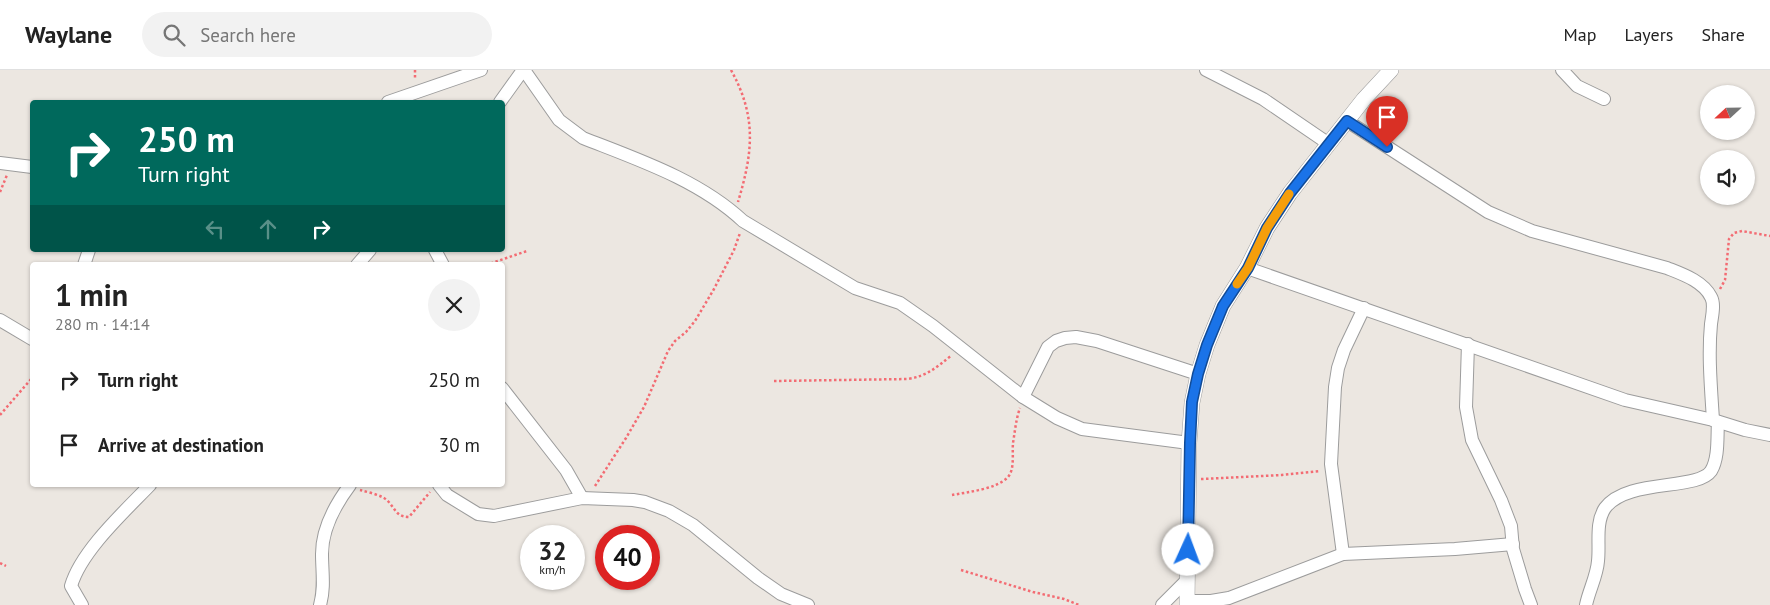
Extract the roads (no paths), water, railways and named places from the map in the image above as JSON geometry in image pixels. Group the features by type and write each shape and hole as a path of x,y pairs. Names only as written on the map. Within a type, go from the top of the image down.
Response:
{"street":[{"path":"401,100 481,70"},
{"path":"501,100 523,70 558,120 572,131 584,138 663,170 704,192 739,217 855,288 900,303 1023,397 1057,418 1082,429 1190,443"},
{"path":"1206,70 1263,98 1329,144"},
{"path":"1391,70 1364,99 1290,193 1267,228 1248,268 1223,306 1207,345 1192,402 1187,603 1229,598 1343,554 1438,550 1513,544"},
{"path":"1562,70 1577,86 1604,99"},
{"path":"1347,121 1488,212 1532,231 1667,268 1700,284 1712,297 1710,369 1716,421 1715,462 1710,472 1703,478 1637,489 1618,498 1605,508 1600,522 1598,563 1586,605"},
{"path":"6,164 30,167"},
{"path":"360,262 368,252"},
{"path":"1248,268 1625,400 1770,435"},
{"path":"1343,554 1332,469 1333,404 1338,368 1344,350 1364,308"},
{"path":"0,320 30,338"},
{"path":"1023,397 1048,347 1056,341 1065,338 1076,337 1097,342 1198,374"},
{"path":"1468,344 1466,407 1472,440 1501,500 1511,526 1513,544 1525,590 1531,605"},
{"path":"505,392 566,470 584,498"},
{"path":"82,605 71,586 77,571 99,540 148,487"},
{"path":"320,605 324,579 323,540 336,504 348,487"},
{"path":"441,487 447,495 478,514 494,516 584,498 640,500 669,511 693,525 758,578 782,594 808,605"},
{"path":"1162,605 1187,580"}]}
